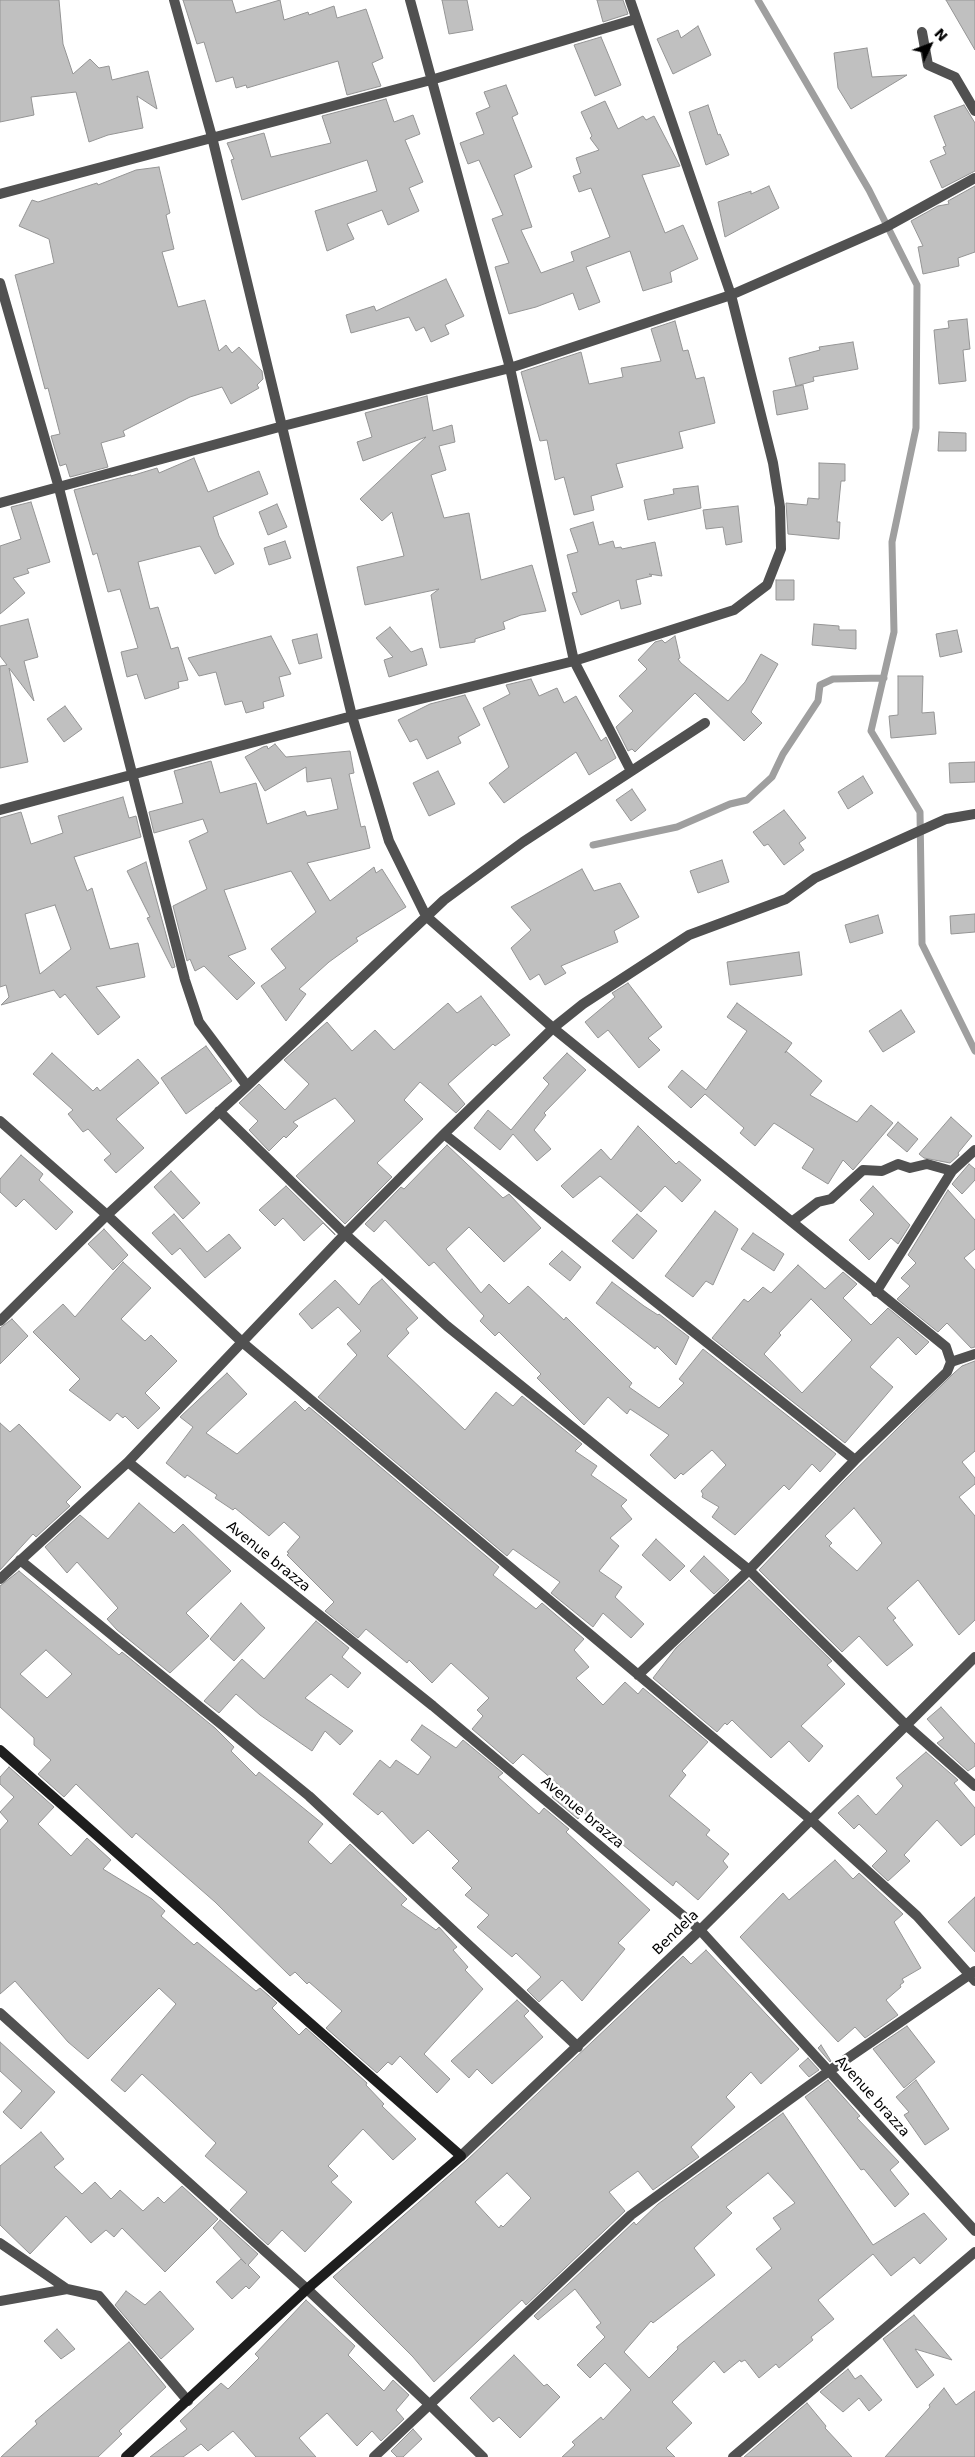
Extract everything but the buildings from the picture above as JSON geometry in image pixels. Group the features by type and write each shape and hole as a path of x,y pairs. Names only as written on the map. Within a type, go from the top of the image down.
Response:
{"street":[{"path":"174,0 212,137 352,716 389,841 426,916 553,1028 946,1347 951,1362 947,1372 855,1460 749,1570 638,1676"},
{"path":"410,0 430,80 510,368 574,661 632,771"},
{"path":"0,810 352,716 574,661 734,610 767,586 781,549 780,507 773,463 731,295 630,0"},
{"path":"0,194 430,80 636,19"},
{"path":"922,32 928,65 955,77 975,111"},
{"path":"0,503 283,426 510,368 731,295 886,227 975,178"},
{"path":"0,283 59,488 184,980 199,1022 247,1086"},
{"path":"0,1321 107,1215 444,900 523,842 705,723"},
{"path":"0,1579 128,1462 345,1234 444,1134 553,1028 583,1004 689,935 786,899 815,878 946,819 975,814"},
{"path":"219,1111 345,1234 447,1326 749,1570 906,1725 975,1786"},
{"path":"0,1121 14,1136 107,1215 242,1342 810,1819 917,1916 973,1976 830,2071 631,2215 431,2406 374,2457"},
{"path":"444,1134 855,1460"},
{"path":"876,1292 952,1171 975,1150"},
{"path":"793,1221 818,1202 831,1200 863,1170 882,1171 898,1164 910,1168 927,1164 952,1171"},
{"path":"951,1362 975,1354"},
{"name":"Avenue brazza","path":"128,1462 433,1706 700,1930 975,2231"},
{"path":"20,1560 309,1796 578,2047"},
{"name":"Bendela","path":"461,2156 700,1930 975,1656"},
{"path":"0,1750 461,2156 307,2289 126,2457"},
{"path":"0,2013 307,2289 482,2457"},
{"path":"0,2244 67,2289 99,2296 188,2401"},
{"path":"733,2457 975,2252"},
{"path":"0,2301 67,2289"}],"waterway":[{"path":"758,0 869,190 917,285 916,428 892,542 894,632 871,731 920,812 922,944 975,1051"},
{"path":"593,845 677,827 730,804 747,800 772,777 783,754 818,701 820,685 833,679 884,678"}]}
